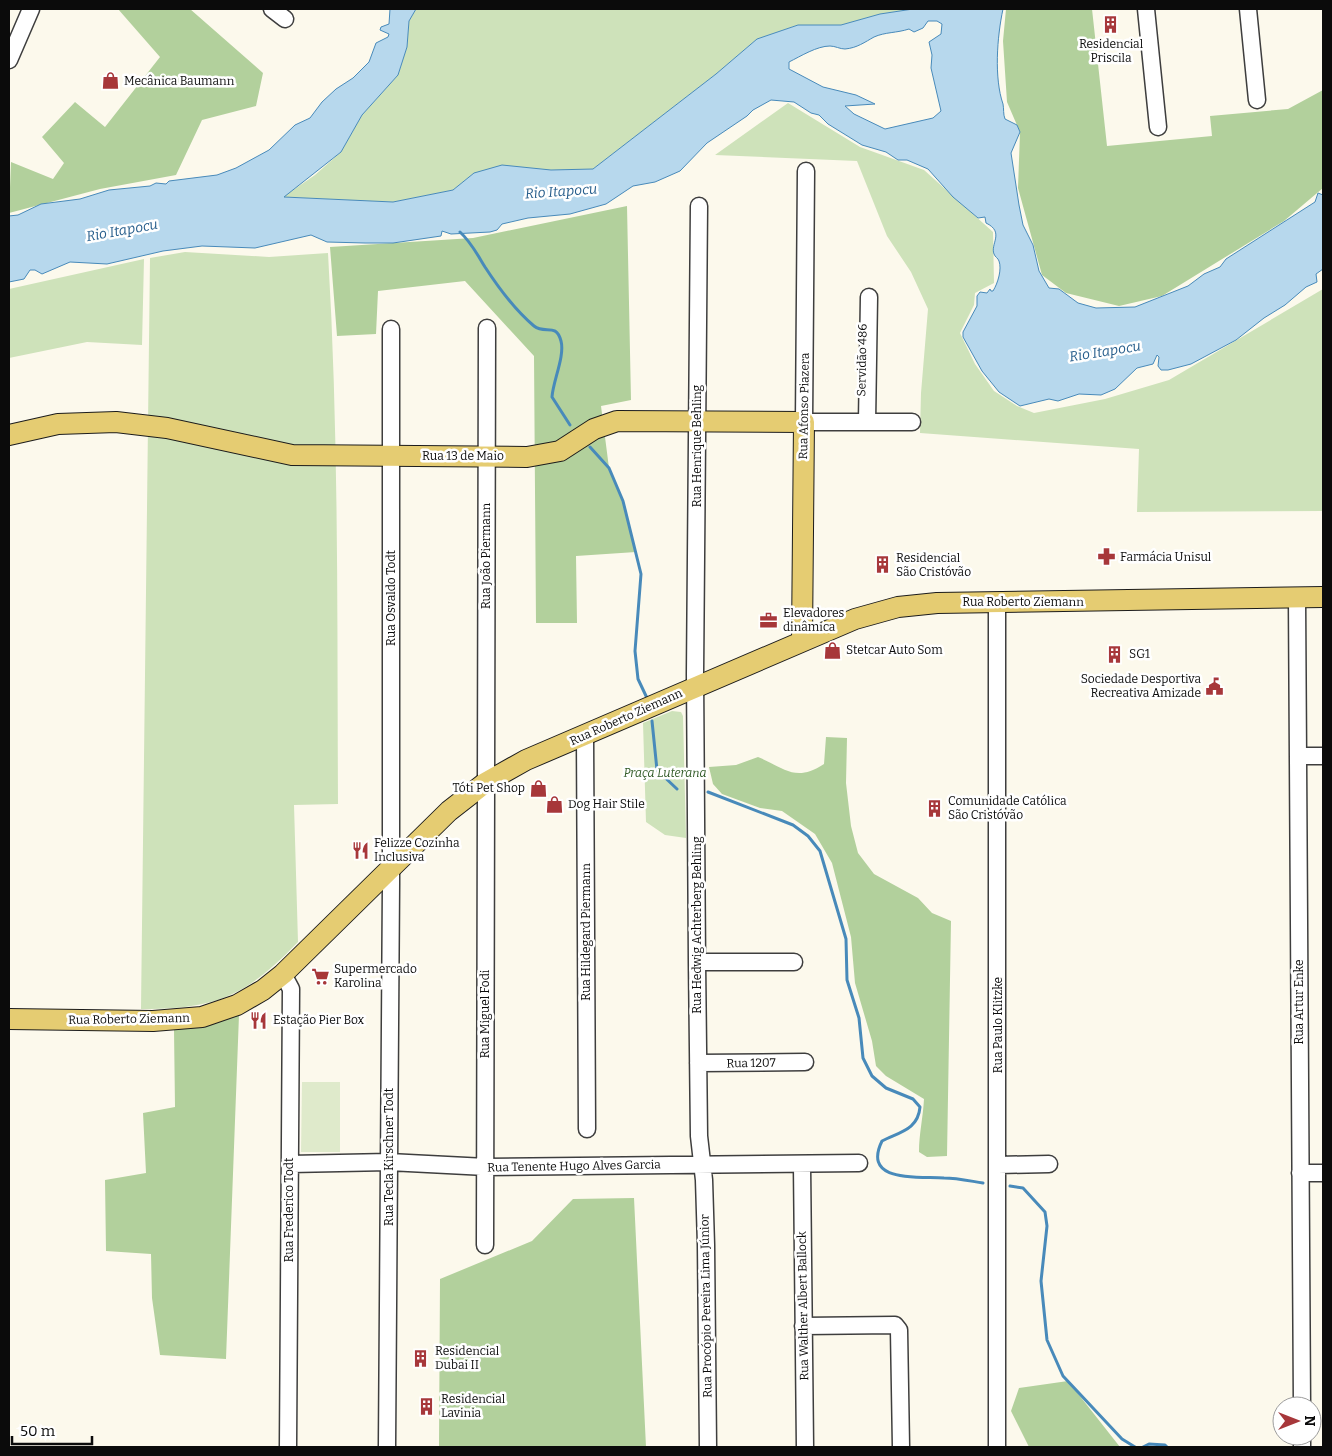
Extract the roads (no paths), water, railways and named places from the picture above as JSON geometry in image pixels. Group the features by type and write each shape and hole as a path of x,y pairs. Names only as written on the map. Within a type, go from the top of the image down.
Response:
{"main road":[{"name":"Rua 13 de Maio","path":"9,435 58,424 122,422 167,428 292,455 527,457 552,454 568,447 594,429 617,421 804,422"},
{"name":"Rua Afonso Piazera","path":"802,640 804,422"},
{"name":"Rua Roberto Ziemann","path":"9,1019 152,1021 202,1017 238,1005 263,990 283,974 449,811 485,783 526,760 802,640 855,619 898,607 956,602 997,603 1323,597"}],"street":[{"path":"9,60 32,9"},
{"path":"272,9 285,19"},
{"path":"1146,9 1158,127"},
{"path":"1248,9 1257,100"},
{"path":"9,24 18,40"},
{"name":"Rua Afonso Piazera","path":"804,422 806,171"},
{"name":"Rua Henrique Behling","path":"695,686 699,206"},
{"path":"864,422 866,298"},
{"name":"Rua João Piermann","path":"485,783 487,328"},
{"name":"Rua Osvaldo Todt","path":"391,329 391,868"},
{"name":"Rua 13 de Maio","path":"804,422 912,422"},
{"name":"Rua Artur Enke","path":"1297,598 1302,1396"},
{"name":"Rua Paulo Klitzke","path":"997,603 997,1447"},
{"name":"Rua Hedwig Achterberg Behling","path":"695,686 698,1063 701,1164"},
{"name":"Rua Hildegard Piermann","path":"586,735 587,1129"},
{"path":"1298,756 1323,756"},
{"name":"Rua Miguel Fodi","path":"485,783 485,1245"},
{"name":"Rua Tecla Kirschner Todt","path":"387,1447 391,868"},
{"path":"697,962 794,962"},
{"name":"Rua Frederico Todt","path":"283,974 291,989 288,1447"},
{"name":"Rua 1207","path":"698,1063 805,1062"},
{"name":"Rua Tenente Hugo Alves Garcia","path":"290,1164 389,1162 486,1168 859,1163"},
{"name":"Rua Procópio Pereira Lima Júnior","path":"701,1164 706,1245 708,1447"},
{"path":"998,1165 1049,1164"},
{"name":"Rua Walther Albert Ballock","path":"802,1165 805,1447"},
{"path":"1300,1173 1323,1173"},
{"path":"803,1326 894,1325 900,1330 901,1447"}],"water":[{"name":"Rio Itapocu","path":"390,9 416,9 409,21 407,47 398,75 362,115 341,152 284,197 393,202 453,190 474,173 502,165 551,170 593,169 716,74 757,39 798,25 841,25 880,14 913,9 1003,9 997,57 998,82 1005,119 1017,125 1020,132 1011,153 1023,225 1033,245 1039,271 1049,288 1059,289 1078,303 1096,308 1135,307 1188,286 1204,274 1220,267 1226,259 1315,202 1318,193 1323,195 1323,269 1316,274 1317,282 1306,287 1285,305 1264,318 1236,340 1191,364 1161,370 1158,366 1159,357 1157,355 1153,364 1137,368 1115,389 1101,395 1079,394 1058,401 1049,399 1020,406 999,392 982,371 963,337 963,332 977,306 977,296 980,292 987,293 990,289 993,291 999,276 1000,264 993,250 996,234 995,230 986,223 985,217 978,218 953,197 928,169 907,160 898,160 886,152 862,145 828,124 819,115 811,113 794,102 771,100 753,110 707,143 680,171 655,182 633,186 606,204 570,214 528,218 502,224 497,230 490,232 451,234 442,231 441,236 393,243 327,242 311,235 255,248 202,246 163,251 107,264 70,262 42,274 35,270 30,270 24,279 9,282 9,216 18,215 41,204 80,199 109,190 150,186 156,183 166,184 169,181 217,175 236,168 269,150 295,125 310,118 322,102 336,89 353,78 369,62 376,43 388,37 389,34 380,30 381,27 389,24","holes":["928,21 937,21 942,24 941,34 929,42 932,55 931,68 941,111 933,118 885,129 854,114 845,106 875,104 856,95 823,87 789,69 789,62 820,48 830,46 843,49 849,48 878,35 909,29 914,32 923,28"]}],"waterway":[{"path":"460,232 471,244 501,290 520,313 534,326 553,330 559,335 562,347 552,397 570,425"},
{"path":"590,447 609,468 623,501 641,574 635,651 638,679 647,698"},
{"path":"652,721 657,770 677,789"},
{"path":"708,792 793,825 808,836 820,851 846,939 847,980 859,1018 863,1058 872,1076 886,1088 913,1099 920,1107 916,1121 912,1125 882,1141 878,1155 880,1165 886,1171 896,1175 954,1178 983,1183"},
{"path":"1010,1186 1023,1188 1045,1212 1047,1226 1041,1281 1047,1340 1063,1376 1122,1439 1135,1447"},
{"path":"1143,1447 1149,1444 1165,1445 1167,1447"}],"place":[{"name":"Residencial Priscila","path":"1111,25"},
{"name":"Mecânica Baumann","path":"110,81"},
{"name":"Farmácia Unisul","path":"1106,557"},
{"name":"Residencial São Cristóvão","path":"882,565"},
{"name":"Elevadores dinâmica","path":"769,620"},
{"name":"Stetcar Auto Som","path":"832,650"},
{"name":"SG1","path":"1115,654"},
{"name":"Sociedade Desportiva Recreativa Amizade","path":"1215,686"},
{"name":"Tóti Pet Shop","path":"539,788"},
{"name":"Dog Hair Stile","path":"554,804"},
{"name":"Comunidade Católica São Cristóvão","path":"934,808"},
{"name":"Felizze Cozinha Inclusiva","path":"360,850"},
{"name":"Supermercado Karolina","path":"320,976"},
{"name":"Estação Pier Box","path":"259,1020"},
{"name":"Residencial Dubai II","path":"421,1358"},
{"name":"Residencial Lavinia","path":"427,1406"}],"park label":[{"name":"Praça Luterana","path":"665,773"}]}
